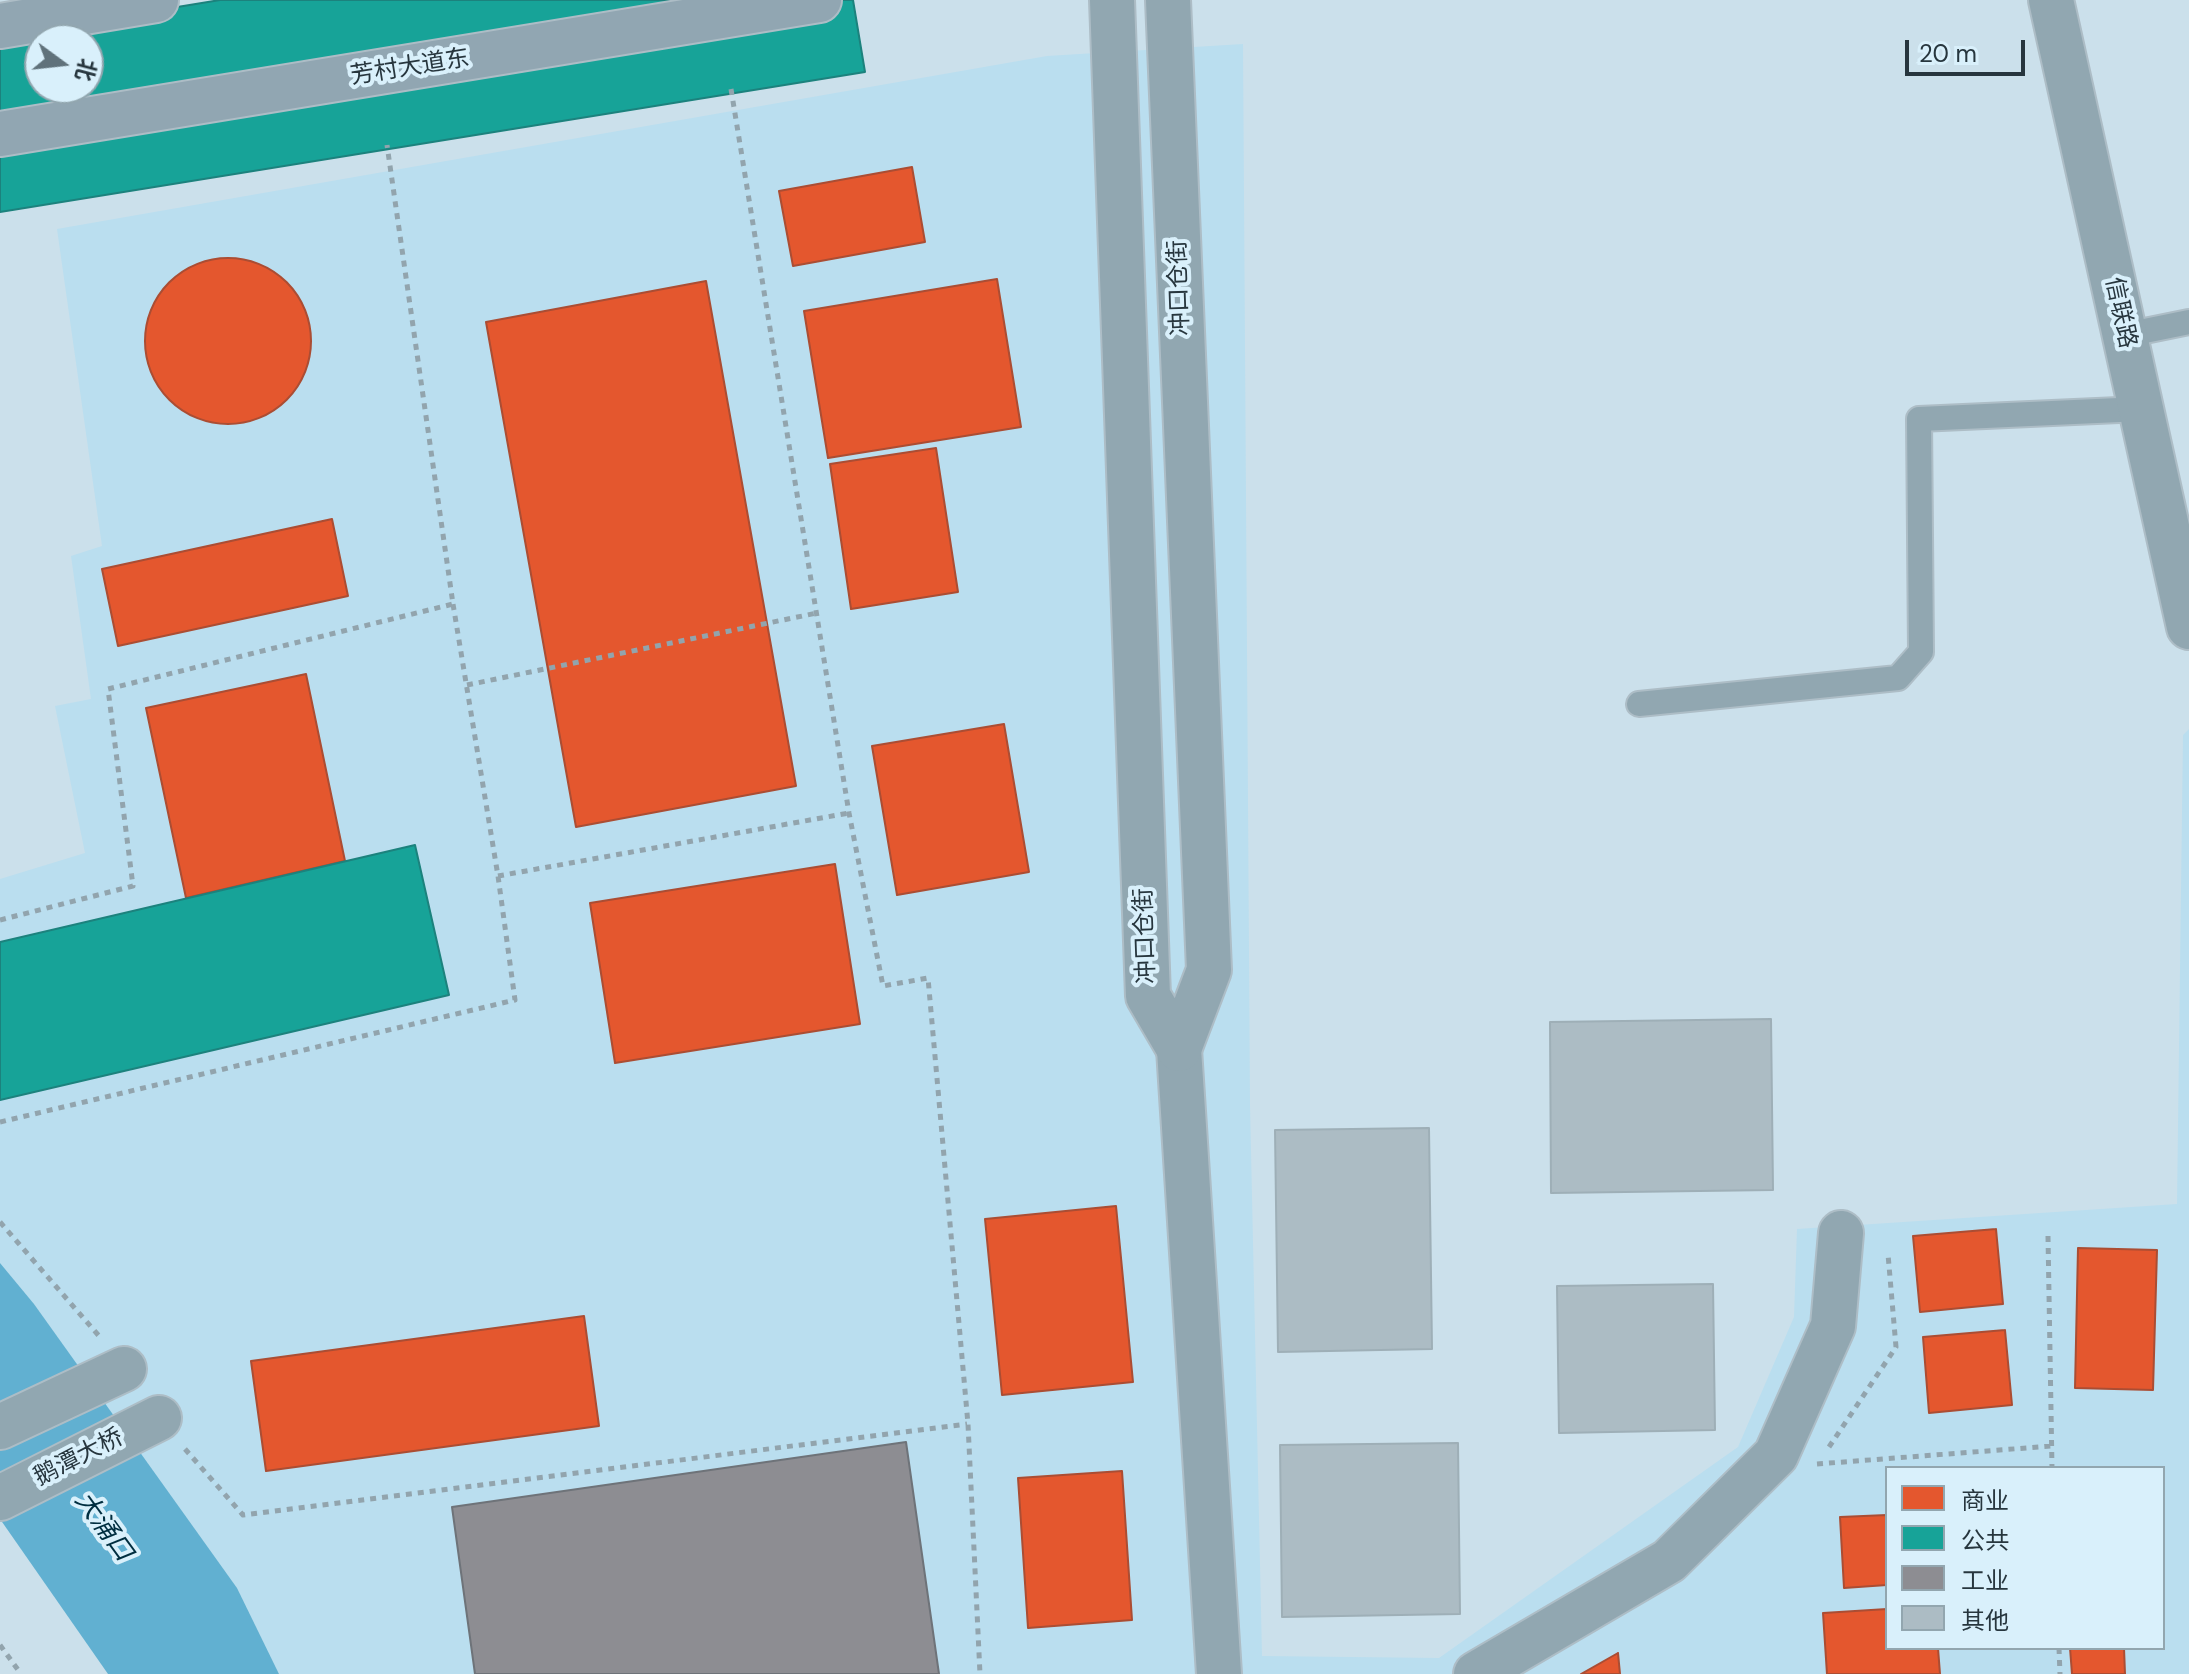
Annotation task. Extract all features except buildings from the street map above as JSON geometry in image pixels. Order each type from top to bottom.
[{"type":"highway","points":[[0,26],[156,0]]},
{"type":"highway","name":"芳村大道东","points":[[0,134],[819,0]]},
{"type":"street","name":"冲口仓街","points":[[1112,0],[1148,996],[1179,1049]]},
{"type":"street","name":"冲口仓街","points":[[1168,0],[1209,970],[1179,1049]]},
{"type":"street","name":"信联路","points":[[2051,0],[2189,627]]},
{"type":"street","points":[[1179,1049],[1219,1674]]},
{"type":"street","points":[[1476,1674],[1669,1561],[1776,1455],[1833,1326],[1841,1233]]},
{"type":"street","points":[[0,1427],[124,1369]]},
{"type":"street","name":"鹅潭大桥","points":[[0,1498],[159,1418]]},
{"type":"lane","points":[[2125,335],[2189,322]]},
{"type":"lane","points":[[1639,704],[1898,678],[1921,652],[1919,419],[2141,409]]},
{"type":"path","points":[[731,89],[849,813],[883,986],[928,978],[968,1424],[980,1674]]},
{"type":"path","points":[[0,1122],[515,1000],[453,604],[387,145]]},
{"type":"path","points":[[0,920],[133,886],[108,689],[453,604]]},
{"type":"path","points":[[467,685],[817,613]]},
{"type":"path","points":[[498,876],[849,813]]},
{"type":"path","points":[[2048,1236],[2052,1466]]},
{"type":"path","points":[[1807,1474],[1817,1464],[1896,1347],[1888,1254]]},
{"type":"path","points":[[243,1515],[968,1424]]},
{"type":"path","points":[[1817,1464],[2052,1446]]},
{"type":"path","points":[[0,1645],[21,1674]]},
{"type":"path","points":[[2059,1650],[2060,1674]]},
{"type":"shaded area","points":[[1243,44],[1250,1105],[1262,1656],[1439,1658],[1738,1447],[1794,1317],[1797,1229],[2177,1204],[2183,735],[2189,729],[2189,1674],[279,1674],[237,1588],[34,1304],[0,1263],[0,879],[85,853],[55,706],[91,699],[71,556],[102,546],[57,229],[1047,56]]},
{"type":"water","name":"大涌口","points":[[0,1263],[34,1304],[237,1588],[279,1674],[108,1674],[0,1519]]}]
